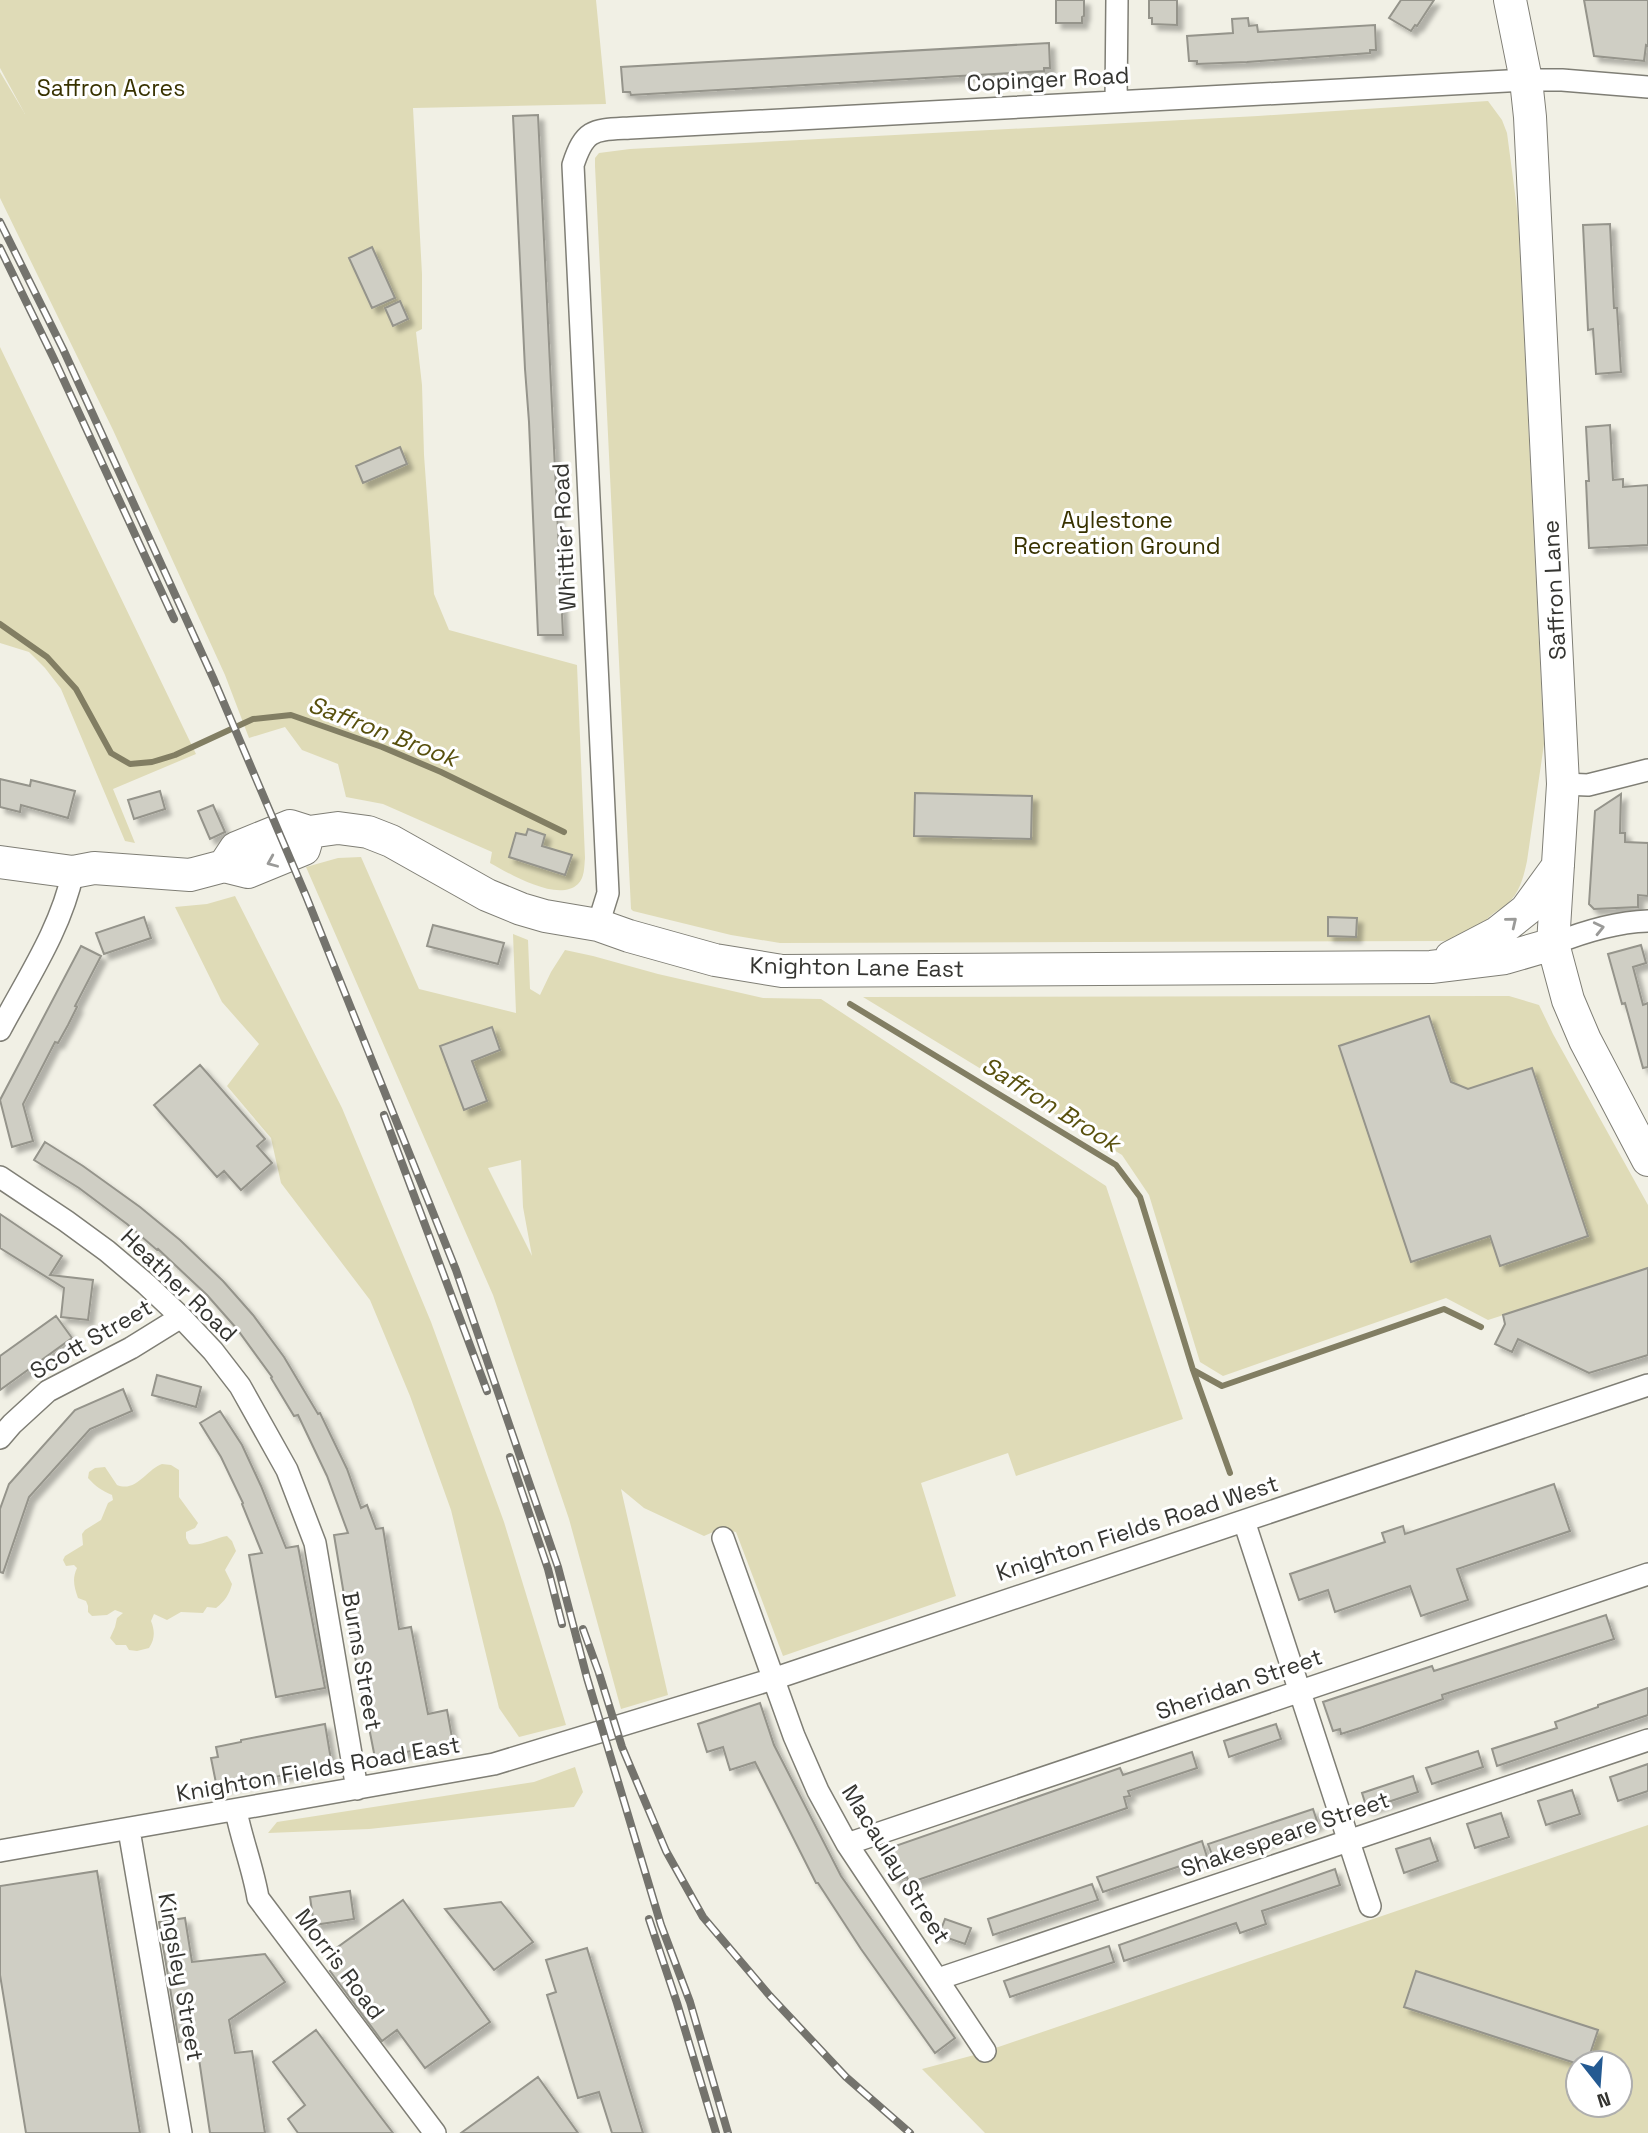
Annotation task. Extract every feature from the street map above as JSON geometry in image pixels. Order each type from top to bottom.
[{"type":"street","points":[[1116,102],[1117,0]]},
{"type":"street","name":"Saffron Lane","points":[[1510,0],[1526,80],[1530,128],[1563,784],[1553,944],[1568,1000],[1585,1040],[1648,1160]]},
{"type":"street","name":"Copinger Road","points":[[579,145],[589,135],[601,130],[1116,102],[1526,80],[1648,87]]},
{"type":"street","name":"Whittier Road","points":[[579,145],[573,165],[608,893],[598,925]]},
{"type":"street","points":[[1563,784],[1588,785],[1648,770]]},
{"type":"street","name":"Knighton Lane East","points":[[0,862],[73,872],[94,868],[190,875],[224,866],[236,848],[290,826],[310,832],[338,828],[368,832],[391,841],[497,900],[545,916],[598,925],[715,960],[782,971],[1431,967],[1505,958],[1553,944]]},
{"type":"street","name":"Knighton Lane East","points":[[1431,967],[1497,933],[1526,910],[1558,866]]},
{"type":"street","points":[[0,1030],[60,916],[73,872]]},
{"type":"street","points":[[1553,944],[1582,932],[1648,921]]},
{"type":"street","name":"Heather Road","points":[[0,1178],[107,1251],[181,1317],[213,1351],[240,1386],[287,1470],[315,1543]]},
{"type":"street","name":"Scott Street","points":[[0,1438],[48,1391],[131,1348],[181,1317]]},
{"type":"street","name":"Knighton Fields Road West","points":[[641,1719],[773,1679],[1648,1385]]},
{"type":"street","points":[[1244,1521],[1370,1906]]},
{"type":"street","name":"Macaulay Street","points":[[723,1538],[806,1764],[847,1844],[985,2051]]},
{"type":"street","name":"Burns Street","points":[[315,1543],[357,1789]]},
{"type":"street","name":"Sheridan Street","points":[[847,1844],[1648,1574]]},
{"type":"street","name":"Knighton Fields Road East","points":[[0,1852],[494,1765],[641,1719]]},
{"type":"street","name":"Shakespeare Street","points":[[938,1979],[1648,1740]]},
{"type":"street","name":"Morris Road","points":[[236,1811],[258,1898],[435,2133]]},
{"type":"street","name":"Kingsley Street","points":[[129,1829],[181,2133]]},
{"type":"green space","name":"Saffron Acres","points":[[0,0],[596,0],[606,104],[413,108],[422,274],[422,329],[416,332],[422,385],[434,594],[449,630],[577,665],[585,858],[583,875],[578,884],[559,890],[534,885],[490,863],[492,852],[383,804],[346,797],[338,764],[302,750],[285,727],[249,738],[225,675],[113,430],[0,198],[0,72],[25,114],[0,68]]},
{"type":"green space","name":"Aylestone Recreation Ground","points":[[1488,101],[1502,120],[1507,133],[1518,216],[1544,744],[1523,878],[1512,899],[1491,915],[1483,927],[1457,939],[1443,941],[780,943],[731,935],[631,909],[595,166],[595,158],[599,153],[630,149],[1258,116]]},
{"type":"green space","points":[[0,347],[196,754],[113,789],[135,843],[125,841],[61,689],[29,652],[0,643]]},
{"type":"green space","points":[[361,857],[419,989],[516,1013],[513,934],[528,940],[530,989],[540,995],[565,950],[763,998],[821,999],[1106,1186],[1183,1419],[1016,1476],[1008,1453],[921,1483],[956,1596],[783,1656],[736,1532],[720,1529],[704,1536],[644,1508],[621,1489],[668,1695],[621,1709],[569,1519],[493,1295],[306,867],[338,858]],"holes":[[[521,1160],[523,1207],[532,1256],[488,1168]]]},
{"type":"green space","points":[[235,896],[342,1108],[431,1322],[504,1522],[566,1725],[519,1737],[499,1708],[451,1510],[410,1396],[370,1300],[281,1183],[271,1138],[227,1086],[259,1044],[222,1002],[175,907],[207,904]]},
{"type":"green space","points":[[1509,996],[1539,1005],[1648,1205],[1648,1268],[1488,1320],[1446,1298],[1223,1376],[1200,1362],[1149,1195],[1122,1155],[863,997]]},
{"type":"green space","points":[[162,1464],[179,1470],[179,1497],[198,1523],[195,1528],[186,1532],[189,1544],[227,1536],[232,1541],[236,1551],[225,1570],[232,1584],[222,1603],[216,1608],[207,1607],[203,1613],[181,1612],[167,1620],[154,1614],[151,1621],[154,1632],[149,1648],[129,1650],[126,1645],[116,1645],[110,1638],[117,1618],[123,1613],[115,1610],[107,1615],[92,1616],[88,1612],[86,1601],[78,1598],[74,1579],[77,1568],[74,1565],[66,1566],[63,1560],[83,1545],[82,1534],[101,1520],[108,1503],[113,1500],[112,1495],[88,1478],[89,1472],[105,1467],[117,1485],[124,1487],[136,1483]]},
{"type":"green space","points":[[575,1767],[583,1792],[574,1807],[369,1829],[268,1833],[277,1822],[534,1782]]},
{"type":"green space","points":[[1648,1825],[1648,2133],[985,2133],[922,2069],[978,2054]]},
{"type":"building","points":[[1056,0],[1084,0],[1082,23],[1056,23]]},
{"type":"building","points":[[1149,0],[1177,0],[1177,25],[1152,24],[1152,18],[1149,18]]},
{"type":"building","points":[[1401,0],[1434,0],[1411,31],[1389,18]]},
{"type":"building","points":[[1584,0],[1648,0],[1648,46],[1646,45],[1644,61],[1594,56]]},
{"type":"building","points":[[1248,18],[1249,26],[1257,25],[1258,32],[1375,25],[1376,50],[1370,50],[1370,53],[1247,62],[1197,64],[1197,61],[1189,61],[1187,36],[1233,33],[1232,19]]},
{"type":"building","points":[[1049,43],[1050,68],[1044,68],[1044,71],[631,95],[630,92],[623,92],[621,67]]},
{"type":"building","points":[[538,115],[563,635],[538,635],[525,369],[513,116]]},
{"type":"building","points":[[1610,224],[1614,308],[1617,308],[1621,372],[1596,374],[1593,329],[1588,330],[1583,225]]},
{"type":"building","points":[[372,247],[395,298],[372,308],[349,258]]},
{"type":"building","points":[[400,301],[408,319],[393,326],[385,308]]},
{"type":"building","points":[[1610,425],[1613,480],[1623,479],[1623,487],[1648,485],[1648,545],[1589,548],[1586,427]]},
{"type":"building","points":[[400,447],[407,464],[363,483],[356,466]]},
{"type":"building","points":[[0,779],[30,786],[31,780],[75,791],[68,818],[21,805],[20,812],[0,807]]},
{"type":"building","points":[[160,791],[165,809],[134,819],[128,800]]},
{"type":"building","points":[[915,793],[1032,796],[1031,839],[914,836]]},
{"type":"building","points":[[1621,794],[1620,833],[1625,833],[1625,842],[1648,843],[1648,896],[1638,895],[1638,907],[1594,909],[1589,904],[1595,811]]},
{"type":"building","points":[[213,805],[225,832],[210,839],[198,811]]},
{"type":"building","points":[[528,829],[545,835],[542,846],[572,855],[565,875],[509,857],[516,833],[526,835]]},
{"type":"building","points":[[144,917],[151,938],[104,954],[96,933]]},
{"type":"building","points":[[1328,917],[1357,918],[1356,937],[1328,936]]},
{"type":"building","points":[[433,925],[504,943],[498,964],[427,946]]},
{"type":"building","points":[[1641,945],[1646,963],[1633,967],[1643,1005],[1648,1003],[1648,1067],[1643,1068],[1608,954]]},
{"type":"building","points":[[81,946],[101,956],[68,1025],[58,1043],[55,1042],[23,1104],[33,1141],[12,1147],[0,1100]]},
{"type":"building","points":[[1429,1016],[1451,1082],[1468,1089],[1532,1068],[1588,1236],[1500,1266],[1490,1236],[1411,1262],[1339,1046]]},
{"type":"building","points":[[492,1027],[500,1050],[472,1061],[487,1101],[464,1110],[440,1046]]},
{"type":"building","points":[[200,1065],[265,1139],[257,1146],[272,1163],[241,1190],[224,1171],[217,1177],[154,1105]]},
{"type":"building","points":[[45,1142],[140,1207],[180,1240],[223,1281],[253,1315],[284,1357],[318,1414],[320,1413],[347,1469],[361,1508],[367,1505],[376,1529],[383,1528],[399,1629],[411,1627],[428,1714],[447,1710],[453,1743],[375,1758],[334,1535],[348,1533],[327,1476],[298,1415],[294,1416],[272,1377],[237,1329],[207,1295],[127,1224],[79,1188],[34,1160]]},
{"type":"building","points":[[0,1214],[62,1256],[50,1275],[93,1280],[88,1320],[61,1317],[64,1288],[0,1248]]},
{"type":"building","points":[[1648,1268],[1648,1355],[1589,1373],[1518,1339],[1512,1352],[1495,1344],[1505,1324],[1503,1315]]},
{"type":"building","points":[[56,1316],[72,1338],[0,1390],[0,1356]]},
{"type":"building","points":[[157,1375],[201,1387],[196,1407],[152,1395]]},
{"type":"building","points":[[123,1389],[132,1411],[90,1429],[29,1497],[3,1573],[0,1572],[0,1509],[9,1484],[75,1410]]},
{"type":"building","points":[[220,1411],[242,1445],[286,1548],[298,1546],[325,1688],[276,1697],[249,1555],[262,1553],[243,1503],[221,1457],[200,1423]]},
{"type":"building","points":[[1554,1484],[1570,1531],[1457,1569],[1468,1600],[1421,1616],[1410,1586],[1335,1612],[1328,1590],[1299,1600],[1290,1574],[1385,1542],[1382,1533],[1403,1526],[1405,1534]]},
{"type":"building","points":[[1606,1615],[1614,1639],[1442,1695],[1443,1699],[1360,1728],[1341,1734],[1340,1729],[1333,1731],[1323,1702],[1432,1666],[1434,1671]]},
{"type":"building","points":[[1648,1688],[1648,1715],[1497,1766],[1492,1749],[1557,1728],[1555,1722]]},
{"type":"building","points":[[760,1703],[774,1745],[841,1876],[955,2038],[935,2053],[816,1883],[755,1762],[730,1770],[723,1747],[707,1752],[698,1724]]},
{"type":"building","points":[[325,1724],[332,1766],[217,1788],[211,1758],[218,1757],[216,1747]]},
{"type":"building","points":[[1276,1724],[1281,1739],[1229,1757],[1224,1741]]},
{"type":"building","points":[[1478,1751],[1483,1767],[1432,1784],[1426,1768]]},
{"type":"building","points":[[1192,1752],[1197,1768],[1128,1791],[1130,1796],[1124,1797],[1127,1808],[909,1883],[907,1877],[896,1881],[878,1852],[1120,1768],[1123,1775]]},
{"type":"building","points":[[1648,1764],[1648,1791],[1618,1801],[1610,1777]]},
{"type":"building","points":[[1413,1776],[1418,1792],[1367,1809],[1362,1793]]},
{"type":"building","points":[[1572,1790],[1580,1814],[1546,1825],[1538,1801]]},
{"type":"building","points":[[1313,1809],[1318,1824],[1214,1860],[1208,1844]]},
{"type":"building","points":[[1501,1813],[1509,1837],[1475,1848],[1467,1824]]},
{"type":"building","points":[[1430,1838],[1438,1861],[1404,1873],[1396,1849]]},
{"type":"building","points":[[1202,1841],[1207,1857],[1103,1892],[1097,1877]]},
{"type":"building","points":[[1335,1869],[1340,1885],[1262,1911],[1266,1924],[1240,1933],[1236,1923],[1124,1961],[1119,1945]]},
{"type":"building","points":[[97,1871],[140,2133],[26,2133],[0,1975],[0,1886]]},
{"type":"building","points":[[1092,1884],[1098,1900],[993,1935],[988,1919]]},
{"type":"building","points":[[350,1891],[354,1919],[314,1925],[310,1897]]},
{"type":"building","points":[[403,1900],[490,2022],[425,2068],[397,2030],[382,2041],[330,1971],[344,1961],[335,1949]]},
{"type":"building","points":[[501,1902],[533,1942],[494,1970],[445,1909]]},
{"type":"building","points":[[185,1918],[192,1962],[265,1954],[285,1982],[229,2020],[235,2053],[252,2051],[265,2133],[210,2133],[196,2039],[179,2042],[159,1922]]},
{"type":"building","points":[[945,1919],[971,1928],[965,1944],[939,1935]]},
{"type":"building","points":[[1109,1946],[1114,1962],[1010,1997],[1004,1981]]},
{"type":"building","points":[[587,1948],[643,2133],[612,2133],[599,2092],[578,2098],[547,1995],[556,1992],[546,1960]]},
{"type":"building","points":[[1416,1971],[1598,2030],[1592,2049],[1564,2049],[1564,2059],[1404,2007]]},
{"type":"building","points":[[316,2030],[393,2133],[298,2133],[288,2119],[305,2105],[273,2062]]},
{"type":"building","points":[[538,2077],[578,2133],[461,2133]]},
{"type":"waterway","name":"Saffron Brook","points":[[0,624],[47,657],[76,689],[111,753],[130,764],[152,762],[175,755],[253,719],[291,715],[382,747],[441,772],[564,832]]},
{"type":"waterway","name":"Saffron Brook","points":[[850,1004],[1116,1165],[1140,1197],[1193,1370],[1222,1386],[1444,1309],[1481,1327]]},
{"type":"waterway","name":"Saffron Brook","points":[[1193,1370],[1230,1473]]},
{"type":"railway","points":[[0,222],[63,349],[214,680],[306,896],[456,1270],[558,1567],[587,1678],[661,1925],[690,2002],[728,2133]]},
{"type":"railway","points":[[0,248],[174,619]]},
{"type":"railway","points":[[384,1115],[487,1391]]},
{"type":"railway","points":[[510,1457],[548,1569],[562,1624]]},
{"type":"railway","points":[[583,1629],[622,1747],[666,1851],[703,1917],[770,1996],[846,2077],[910,2133]]},
{"type":"railway","points":[[649,1919],[716,2133]]}]
